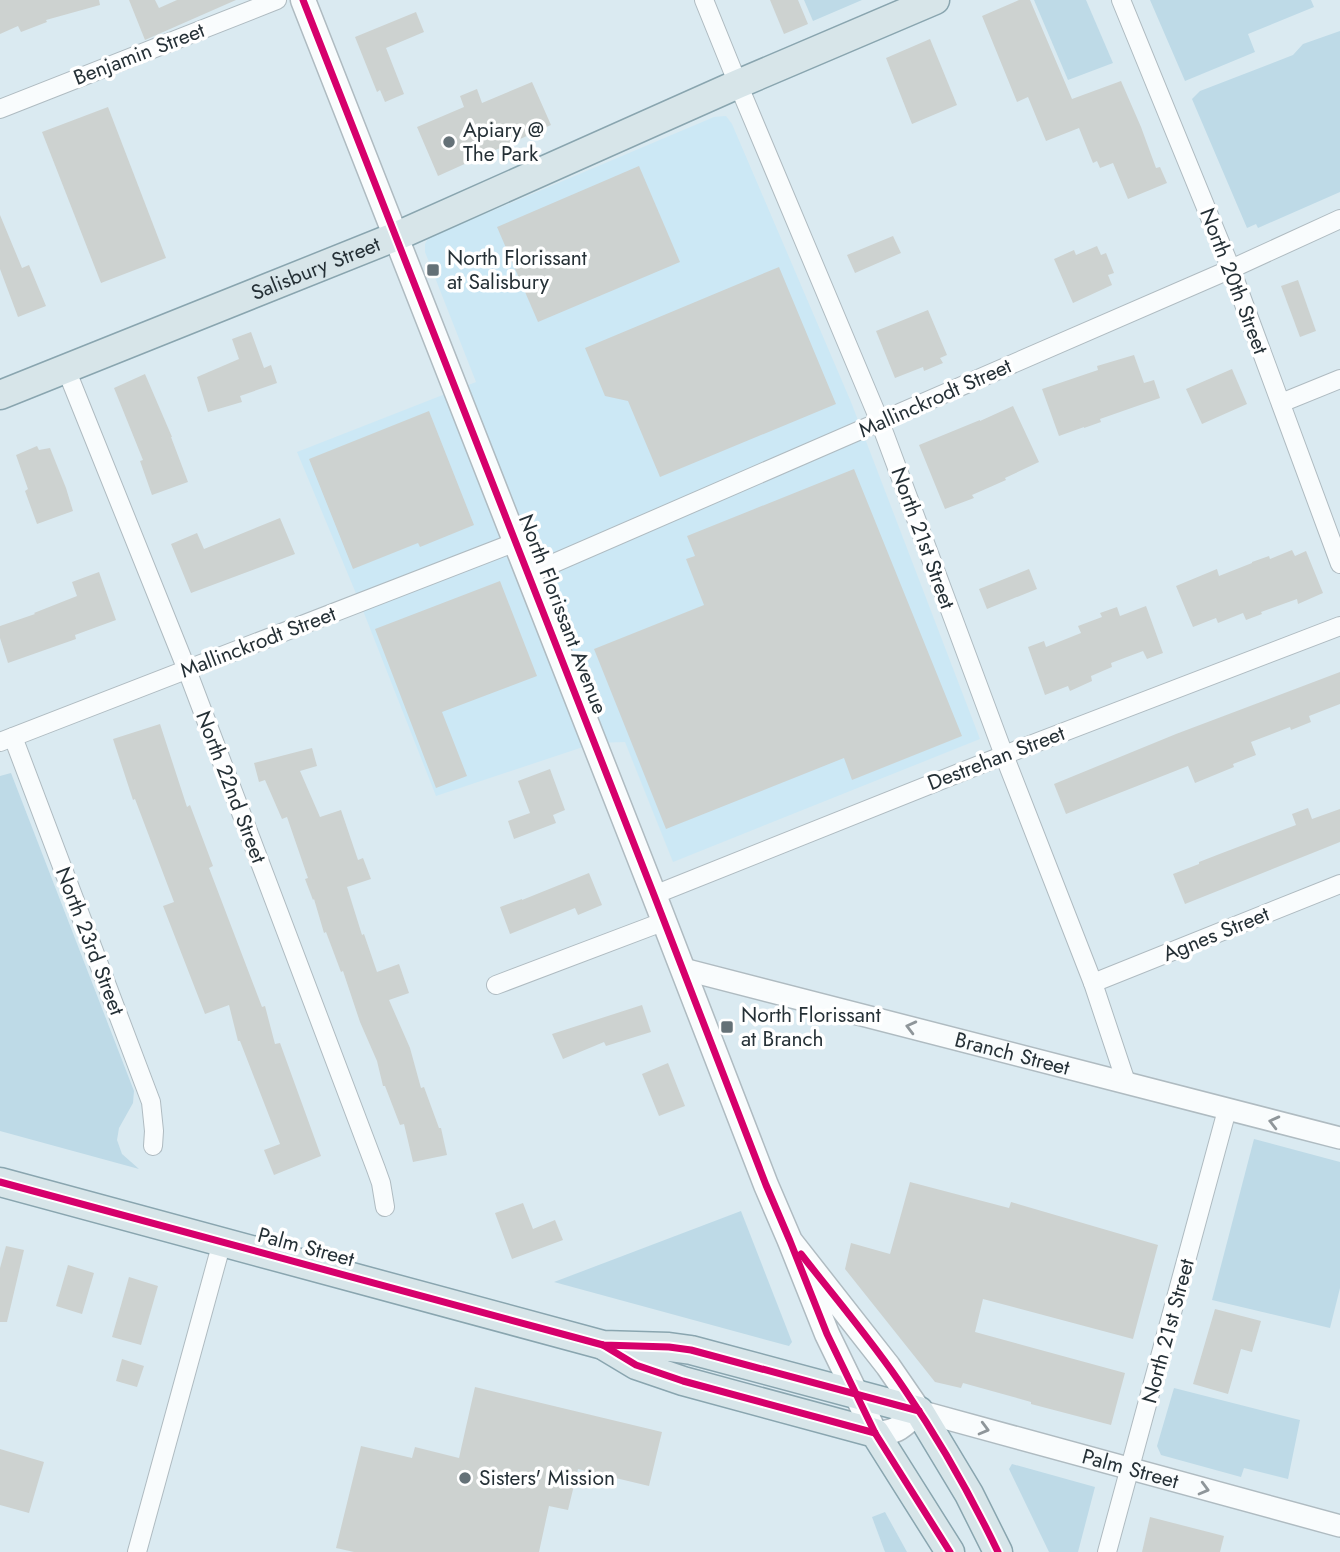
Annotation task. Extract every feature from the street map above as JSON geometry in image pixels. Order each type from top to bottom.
[{"type":"main road","name":"North Florissant Avenue","points":[[303,0],[766,1185],[827,1334],[875,1433],[950,1552]]},
{"type":"main road","name":"Salisbury Street","points":[[0,395],[397,236],[738,84],[935,0]]},
{"type":"main road","name":"Palm Street","points":[[0,1182],[603,1345],[691,1350],[919,1411]]},
{"type":"main road","name":"North Florissant Avenue","points":[[790,1241],[888,1366],[919,1411],[969,1494],[998,1552]]},
{"type":"main road","name":"Palm Street","points":[[603,1345],[636,1365],[660,1374],[875,1433]]},
{"type":"main road","points":[[875,1433],[898,1429],[919,1411]]},
{"type":"street","name":"Benjamin Street","points":[[0,109],[277,0]]},
{"type":"street","name":"North 21st Street","points":[[704,0],[880,422],[1004,755],[1093,983],[1126,1082]]},
{"type":"street","name":"North 20th Street","points":[[1121,0],[1231,269],[1340,564]]},
{"type":"street","name":"Mallinckrodt Street","points":[[529,574],[1340,219]]},
{"type":"street","name":"North 22nd Street","points":[[66,369],[187,670],[376,1169],[385,1207]]},
{"type":"street","points":[[1281,403],[1340,379]]},
{"type":"street","name":"Mallinckrodt Street","points":[[7,740],[516,542]]},
{"type":"street","name":"Destrehan Street","points":[[654,895],[1004,755],[1340,626]]},
{"type":"street","name":"North 23rd Street","points":[[7,740],[151,1102],[155,1131],[153,1146]]},
{"type":"street","name":"Agnes Street","points":[[1093,983],[1340,884]]},
{"type":"street","points":[[496,985],[665,921]]},
{"type":"street","name":"Branch Street","points":[[683,969],[1340,1139]]},
{"type":"street","name":"North 21st Street","points":[[1107,1552],[1227,1110]]},
{"type":"street","points":[[137,1552],[222,1242]]},
{"type":"street","name":"Palm Street","points":[[919,1411],[1340,1526]]},
{"type":"shaded area","points":[[804,0],[862,0],[813,21]]},
{"type":"shaded area","points":[[1034,0],[1086,0],[1113,63],[1068,80]]},
{"type":"shaded area","points":[[1150,0],[1311,0],[1314,7],[1248,34],[1255,52],[1185,81]]},
{"type":"shaded area","points":[[1340,31],[1340,192],[1258,228],[1256,224],[1247,228],[1192,99],[1200,91],[1293,55],[1303,44]]},
{"type":"shaded area","points":[[726,116],[732,124],[851,402],[980,739],[673,862],[625,742],[595,743],[436,796],[297,452],[476,382],[425,252],[428,238],[714,117]]},
{"type":"shaded area","points":[[11,773],[134,1091],[133,1103],[119,1128],[117,1140],[122,1154],[139,1169],[0,1131],[0,776]]},
{"type":"shaded area","points":[[1254,1139],[1340,1162],[1340,1288],[1330,1328],[1212,1300]]},
{"type":"shaded area","points":[[741,1211],[792,1342],[789,1346],[554,1282]]},
{"type":"shaded area","points":[[1174,1388],[1300,1420],[1288,1479],[1244,1468],[1241,1477],[1161,1455],[1157,1446]]},
{"type":"shaded area","points":[[1012,1464],[1095,1487],[1078,1552],[1049,1552],[1009,1469]]},
{"type":"shaded area","points":[[885,1512],[907,1552],[885,1552],[872,1517]]},
{"type":"building","points":[[0,0],[99,0],[100,5],[46,20],[47,22],[21,32],[18,26],[0,34]]},
{"type":"building","points":[[129,0],[155,0],[159,8],[177,0],[236,0],[145,40]]},
{"type":"building","points":[[770,0],[798,0],[808,24],[784,34]]},
{"type":"building","points":[[1019,0],[1030,0],[1072,99],[1121,81],[1156,168],[1160,167],[1167,183],[1128,199],[1113,163],[1100,168],[1097,161],[1093,163],[1079,128],[1046,141],[1028,97],[1017,102],[982,16]]},
{"type":"building","points":[[416,12],[424,32],[386,48],[404,94],[385,102],[380,90],[377,92],[355,37]]},
{"type":"building","points":[[930,39],[957,105],[912,124],[886,58]]},
{"type":"building","points":[[532,82],[551,125],[438,176],[417,127],[464,107],[460,96],[477,89],[482,103]]},
{"type":"building","points":[[108,107],[166,258],[101,283],[42,132]]},
{"type":"building","points":[[639,166],[680,262],[538,322],[497,227]]},
{"type":"building","points":[[0,215],[22,268],[29,265],[46,306],[18,317],[0,269]]},
{"type":"building","points":[[893,236],[901,253],[855,273],[847,255]]},
{"type":"building","points":[[1097,246],[1101,255],[1106,253],[1114,273],[1108,275],[1112,285],[1073,303],[1054,259],[1074,250],[1076,255]]},
{"type":"building","points":[[779,267],[836,404],[660,477],[628,401],[605,396],[585,348]]},
{"type":"building","points":[[1298,280],[1316,331],[1300,337],[1281,286]]},
{"type":"building","points":[[928,310],[947,355],[940,358],[943,363],[924,371],[923,367],[895,378],[876,331]]},
{"type":"building","points":[[251,332],[264,368],[271,365],[277,383],[240,396],[242,402],[208,412],[197,377],[239,359],[232,339]]},
{"type":"building","points":[[1134,355],[1144,383],[1154,380],[1160,398],[1059,436],[1042,389],[1098,370],[1097,366]]},
{"type":"building","points":[[1232,369],[1247,404],[1202,424],[1186,389]]},
{"type":"building","points":[[145,374],[188,482],[152,495],[140,461],[143,460],[114,388]]},
{"type":"building","points":[[1013,406],[1039,462],[972,495],[974,498],[945,509],[919,445]]},
{"type":"building","points":[[429,411],[474,525],[420,547],[418,543],[353,569],[309,459]]},
{"type":"building","points":[[37,446],[39,450],[50,448],[73,511],[37,524],[16,455]]},
{"type":"building","points":[[854,469],[962,736],[852,780],[844,758],[666,829],[594,649],[704,605],[686,559],[695,556],[687,536]]},
{"type":"building","points":[[280,518],[295,554],[191,593],[171,544],[197,533],[204,549]]},
{"type":"building","points":[[1292,550],[1295,556],[1306,551],[1323,593],[1298,604],[1297,599],[1246,620],[1243,613],[1218,623],[1216,618],[1193,627],[1176,586],[1217,569],[1219,576],[1252,562],[1269,556],[1270,559]]},
{"type":"building","points":[[1029,569],[1037,589],[987,609],[979,589]]},
{"type":"building","points":[[99,572],[116,620],[75,635],[76,639],[8,663],[0,638],[0,626],[77,596],[72,582]]},
{"type":"building","points":[[500,581],[537,676],[442,712],[467,776],[436,788],[375,629]]},
{"type":"building","points":[[1146,606],[1163,653],[1147,659],[1143,651],[1111,663],[1112,667],[1091,676],[1092,681],[1070,691],[1068,686],[1045,695],[1028,647],[1044,641],[1046,647],[1081,633],[1078,626],[1102,617],[1100,613],[1117,607],[1120,616]]},
{"type":"building","points":[[1340,672],[1340,704],[1309,716],[1311,722],[1251,742],[1256,755],[1233,764],[1234,767],[1195,783],[1188,766],[1066,814],[1054,784]]},
{"type":"building","points":[[160,724],[187,807],[190,805],[213,866],[209,868],[262,1007],[265,1006],[275,1044],[280,1043],[321,1156],[274,1175],[264,1150],[280,1144],[238,1041],[229,1005],[205,1014],[163,906],[174,902],[135,799],[133,800],[113,739]]},
{"type":"building","points":[[312,748],[317,766],[300,771],[320,817],[341,810],[358,860],[363,858],[371,879],[347,887],[377,972],[399,964],[409,993],[389,1000],[410,1048],[421,1088],[424,1087],[441,1128],[447,1155],[413,1162],[404,1124],[400,1125],[383,1086],[377,1061],[360,1022],[343,971],[341,972],[326,932],[324,933],[287,817],[282,819],[265,780],[259,782],[254,763]]},
{"type":"building","points":[[550,769],[565,810],[553,815],[556,823],[514,839],[508,821],[530,813],[518,781]]},
{"type":"building","points":[[1308,808],[1312,819],[1340,809],[1340,842],[1185,904],[1173,874],[1296,825],[1292,814]]},
{"type":"building","points":[[589,873],[602,905],[578,915],[575,908],[510,934],[500,907]]},
{"type":"building","points":[[642,1005],[651,1032],[606,1046],[604,1042],[563,1059],[552,1034]]},
{"type":"building","points":[[668,1063],[685,1106],[659,1116],[642,1074]]},
{"type":"building","points":[[910,1182],[1009,1208],[1011,1202],[1158,1245],[1133,1339],[983,1299],[975,1332],[1125,1373],[1111,1425],[963,1383],[961,1388],[935,1382],[845,1269],[851,1243],[890,1254]]},
{"type":"building","points":[[523,1203],[533,1229],[555,1220],[563,1240],[512,1259],[495,1213]]},
{"type":"building","points":[[6,1246],[24,1250],[7,1322],[0,1322],[0,1268]]},
{"type":"building","points":[[68,1265],[94,1273],[82,1314],[56,1306]]},
{"type":"building","points":[[129,1277],[158,1286],[141,1345],[112,1337]]},
{"type":"building","points":[[1215,1309],[1261,1321],[1252,1352],[1241,1349],[1228,1394],[1193,1384]]},
{"type":"building","points":[[122,1359],[144,1366],[137,1387],[116,1381]]},
{"type":"building","name":"Sisters' Mission","points":[[475,1387],[662,1432],[649,1486],[578,1469],[568,1510],[549,1506],[539,1552],[354,1552],[336,1548],[361,1446],[412,1458],[415,1447],[459,1458]]},
{"type":"building","points":[[0,1449],[44,1462],[29,1513],[0,1505]]},
{"type":"building","points":[[1150,1517],[1224,1536],[1220,1552],[1142,1552]]},
{"type":"cycle path","points":[[303,0],[766,1185],[827,1334],[875,1433],[950,1552]]},
{"type":"cycle path","points":[[0,1182],[603,1345],[691,1350],[919,1411]]},
{"type":"cycle path","points":[[801,1254],[881,1355],[918,1409],[977,1510],[998,1552]]},
{"type":"cycle path","points":[[603,1345],[636,1365],[683,1381],[875,1433]]},
{"type":"place","name":"Apiary @ The Park","points":[[449,142]]},
{"type":"place","name":"North Florissant at Salisbury","points":[[433,270]]},
{"type":"place","name":"North Florissant at Branch","points":[[727,1027]]},
{"type":"place","name":"Sisters' Mission","points":[[465,1478]]}]
